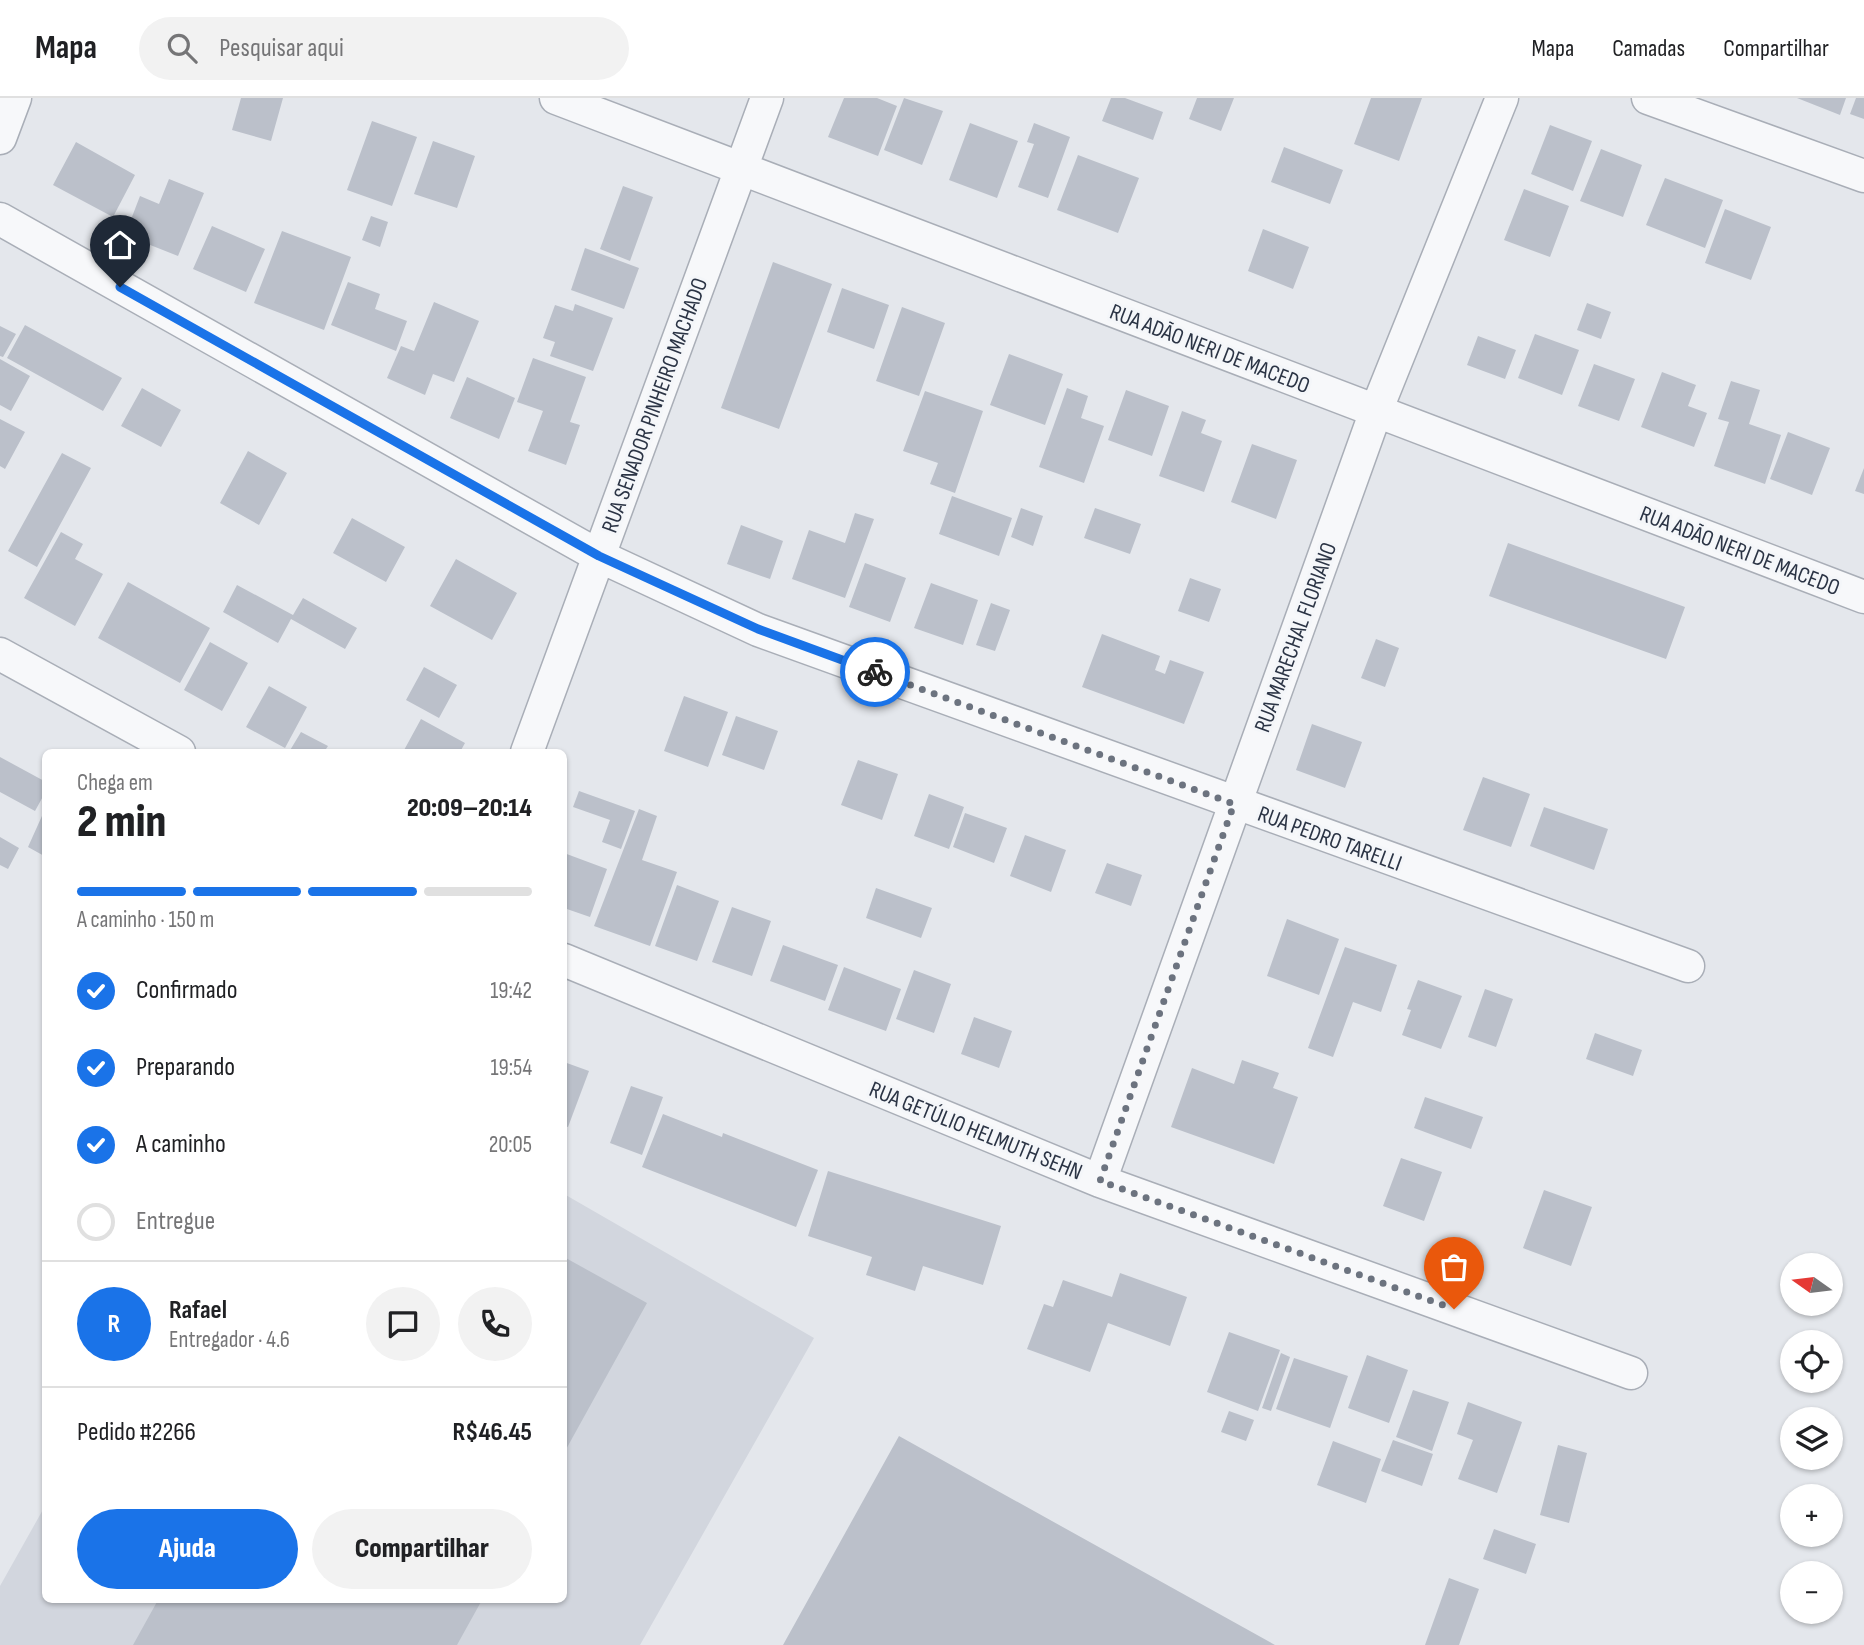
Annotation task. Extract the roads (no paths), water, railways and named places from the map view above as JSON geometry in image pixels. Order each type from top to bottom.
[{"type":"street","points":[[0,138],[15,98]]},
{"type":"street","name":"RUA ADÃO NERI DE MACEDO","points":[[556,98],[1864,597]]},
{"type":"street","name":"RUA SENADOR PINHEIRO MACHADO","points":[[528,749],[767,98]]},
{"type":"street","name":"RUA MARECHAL FLORIANO","points":[[1100,1181],[1376,411],[1502,98]]},
{"type":"street","points":[[1648,98],[1864,176]]},
{"type":"street","name":"RUA PEDRO TARELLI","points":[[0,219],[599,556],[758,629],[1234,804],[1688,966]]},
{"type":"street","points":[[0,654],[174,749]]},
{"type":"street","name":"RUA GETÚLIO HELMUTH SEHN","points":[[567,961],[1100,1181],[1631,1373]]}]
